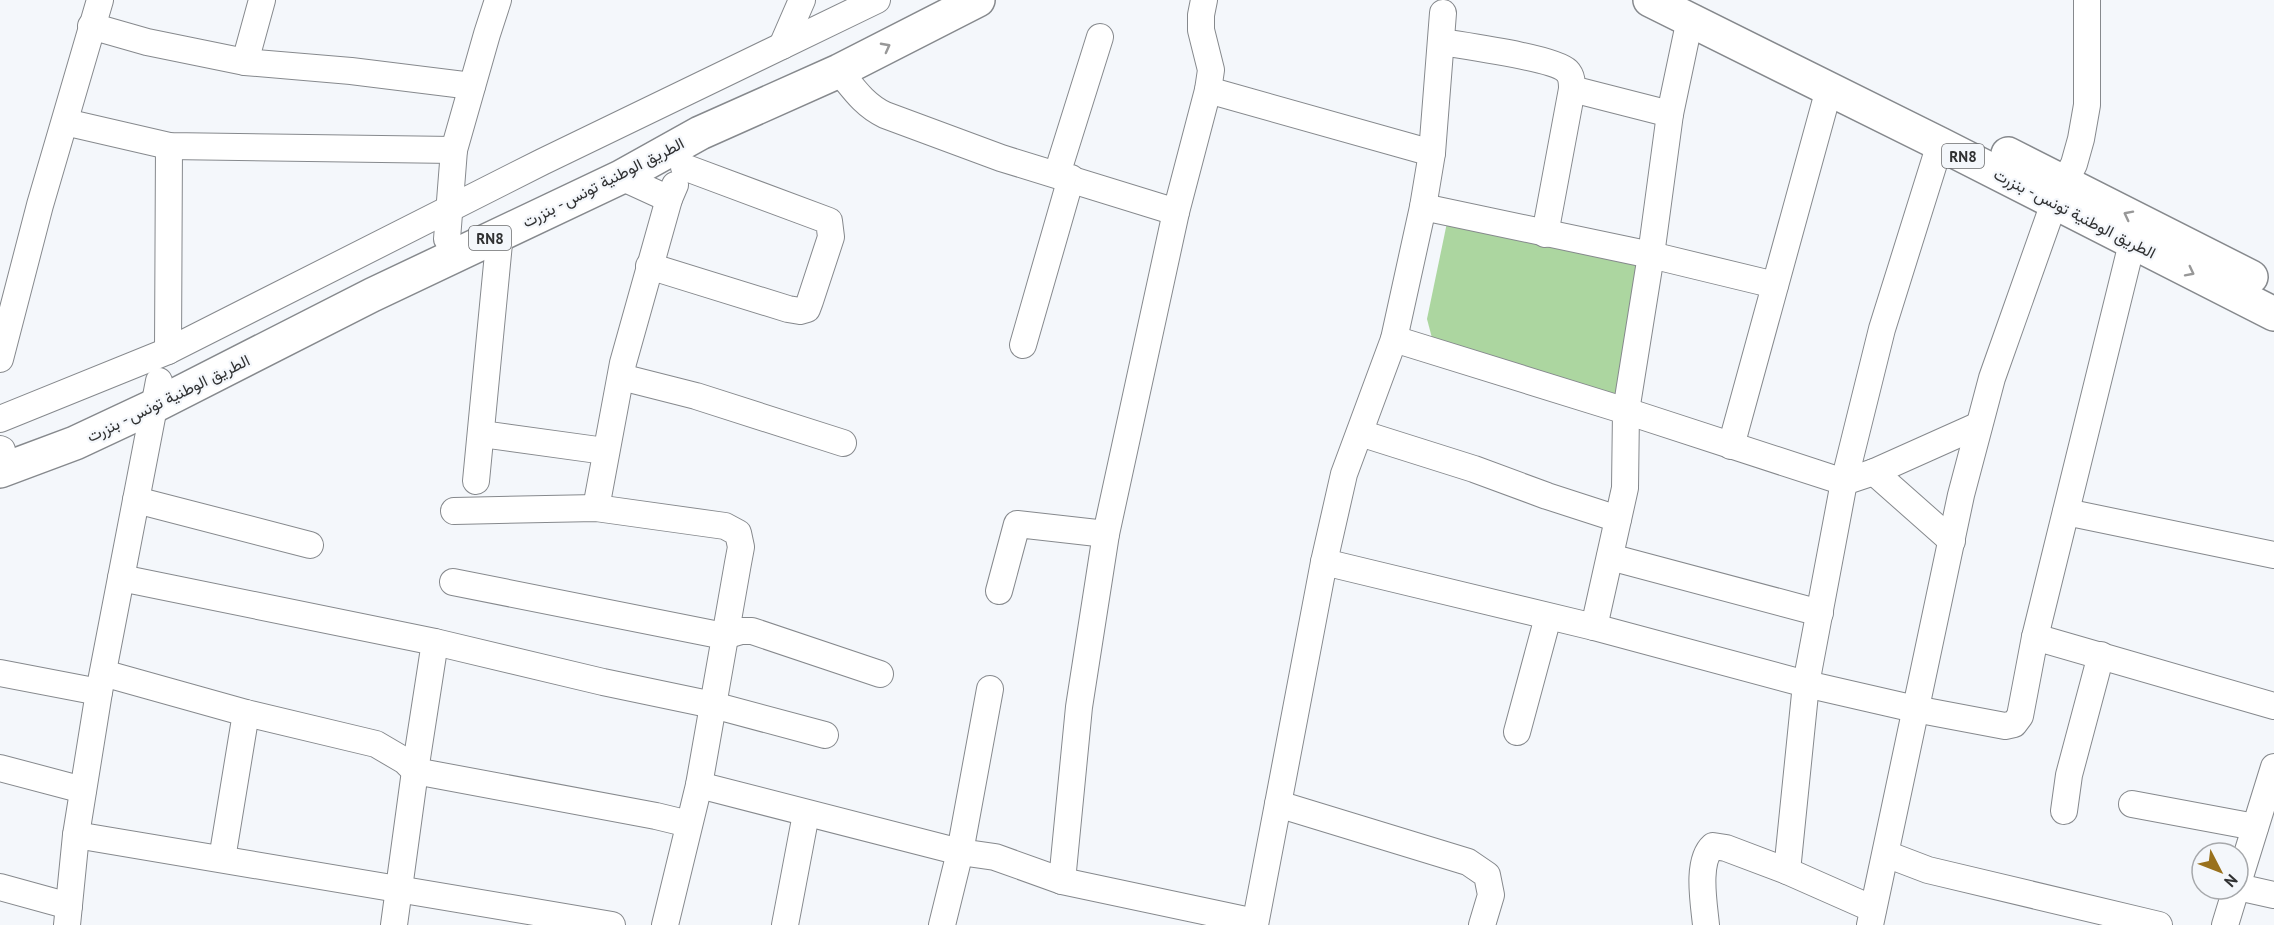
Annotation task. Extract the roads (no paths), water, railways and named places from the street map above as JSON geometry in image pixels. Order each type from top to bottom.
[{"type":"main road","name":"الطريق الوطنية تونس - بنزرت","points":[[160,379],[372,295],[500,233],[563,193],[931,0]]},
{"type":"main road","name":"الطريق الوطنية تونس - بنزرت","points":[[0,448],[80,418],[160,379],[448,224],[621,177],[700,133],[839,71],[978,0]]},
{"type":"main road","name":"الطريق الوطنية تونس - بنزرت","points":[[1650,0],[1695,10],[1787,46],[2059,192],[2132,243],[2274,314]]},
{"type":"main road","name":"الطريق الوطنية تونس - بنزرت","points":[[1695,10],[1829,89],[1940,144],[2059,192],[2274,289]]},
{"type":"street","points":[[0,359],[5,311],[65,122],[100,0]]},
{"type":"street","points":[[245,62],[262,0]]},
{"type":"street","points":[[448,224],[454,150],[498,0]]},
{"type":"street","points":[[782,46],[802,0]]},
{"type":"street","points":[[448,224],[782,46],[877,0]]},
{"type":"street","points":[[1062,881],[1079,707],[1106,534],[1176,212],[1208,90],[1211,70],[1201,30],[1204,0]]},
{"type":"street","points":[[1706,925],[1702,889],[1704,866],[1705,857],[1713,846],[1726,848],[1787,871],[1871,917],[1979,425],[1992,378],[2059,192],[2074,164],[2079,147],[2087,105],[2087,0]]},
{"type":"street","points":[[699,785],[960,852],[994,857],[1062,881],[1255,924],[1324,562],[1344,474],[1394,339],[1424,207],[1448,4]]},
{"type":"street","points":[[1594,627],[1625,488],[1626,411],[1651,255],[1670,114],[1695,10]]},
{"type":"street","points":[[91,26],[147,42],[245,62],[351,71],[472,86]]},
{"type":"street","points":[[1023,345],[1100,37]]},
{"type":"street","points":[[1442,42],[1550,62],[1568,72],[1572,79],[1545,234]]},
{"type":"street","points":[[839,71],[873,109],[1001,158],[1176,212]]},
{"type":"street","points":[[1572,89],[1670,114]]},
{"type":"street","points":[[1731,446],[1829,89]]},
{"type":"street","points":[[1208,90],[1432,153]]},
{"type":"street","points":[[65,122],[169,146],[454,150]]},
{"type":"street","points":[[596,508],[605,451],[621,377],[649,266],[669,200],[700,133]]},
{"type":"street","points":[[1787,871],[1806,684],[1844,482],[1882,329],[1940,144]]},
{"type":"street","points":[[0,887],[68,915],[82,790],[160,379],[169,146]]},
{"type":"street","points":[[649,266],[788,309],[800,311],[807,309],[810,301],[831,237],[829,222],[684,167]]},
{"type":"street","points":[[621,177],[669,200]]},
{"type":"street","points":[[1424,207],[1651,255],[1775,285]]},
{"type":"street","points":[[476,481],[500,233]]},
{"type":"street","points":[[1324,562],[1594,627],[1806,684],[1915,709],[2005,726],[2014,724],[2020,716],[2035,637],[2132,243]]},
{"type":"street","points":[[1394,339],[1844,482],[1874,472],[1979,425]]},
{"type":"street","points":[[621,377],[696,396],[843,443]]},
{"type":"street","points":[[1360,433],[1474,469],[1618,519]]},
{"type":"street","points":[[482,434],[605,451]]},
{"type":"street","points":[[1874,472],[1952,541]]},
{"type":"street","points":[[136,500],[310,545]]},
{"type":"street","points":[[454,511],[596,508],[725,526],[738,533],[741,546],[699,785],[665,925]]},
{"type":"street","points":[[2066,512],[2274,555]]},
{"type":"street","points":[[999,591],[1017,524],[1106,534]]},
{"type":"street","points":[[1610,557],[1820,613]]},
{"type":"street","points":[[121,578],[435,642],[603,682],[713,705],[825,735]]},
{"type":"street","points":[[453,582],[724,636],[741,631],[765,634],[880,674]]},
{"type":"street","points":[[1517,732],[1548,617]]},
{"type":"street","points":[[2035,637],[2274,706]]},
{"type":"street","points":[[394,925],[435,642]]},
{"type":"street","points":[[2064,811],[2069,775],[2101,655]]},
{"type":"street","points":[[0,673],[101,682],[376,744],[400,757],[415,771],[689,824]]},
{"type":"street","points":[[942,925],[960,852],[990,689]]},
{"type":"street","points":[[222,859],[246,714]]},
{"type":"street","points":[[2250,851],[2264,813],[2274,767]]},
{"type":"street","points":[[0,768],[82,790]]},
{"type":"street","points":[[1278,804],[1468,862],[1487,875],[1491,894],[1482,925]]},
{"type":"street","points":[[2132,804],[2264,813]]},
{"type":"street","points":[[785,925],[806,814]]},
{"type":"street","points":[[76,835],[612,925]]},
{"type":"street","points":[[1886,854],[1928,870],[2159,925]]},
{"type":"street","points":[[2250,889],[2274,895]]},
{"type":"street","points":[[2225,925],[2232,901]]}]
